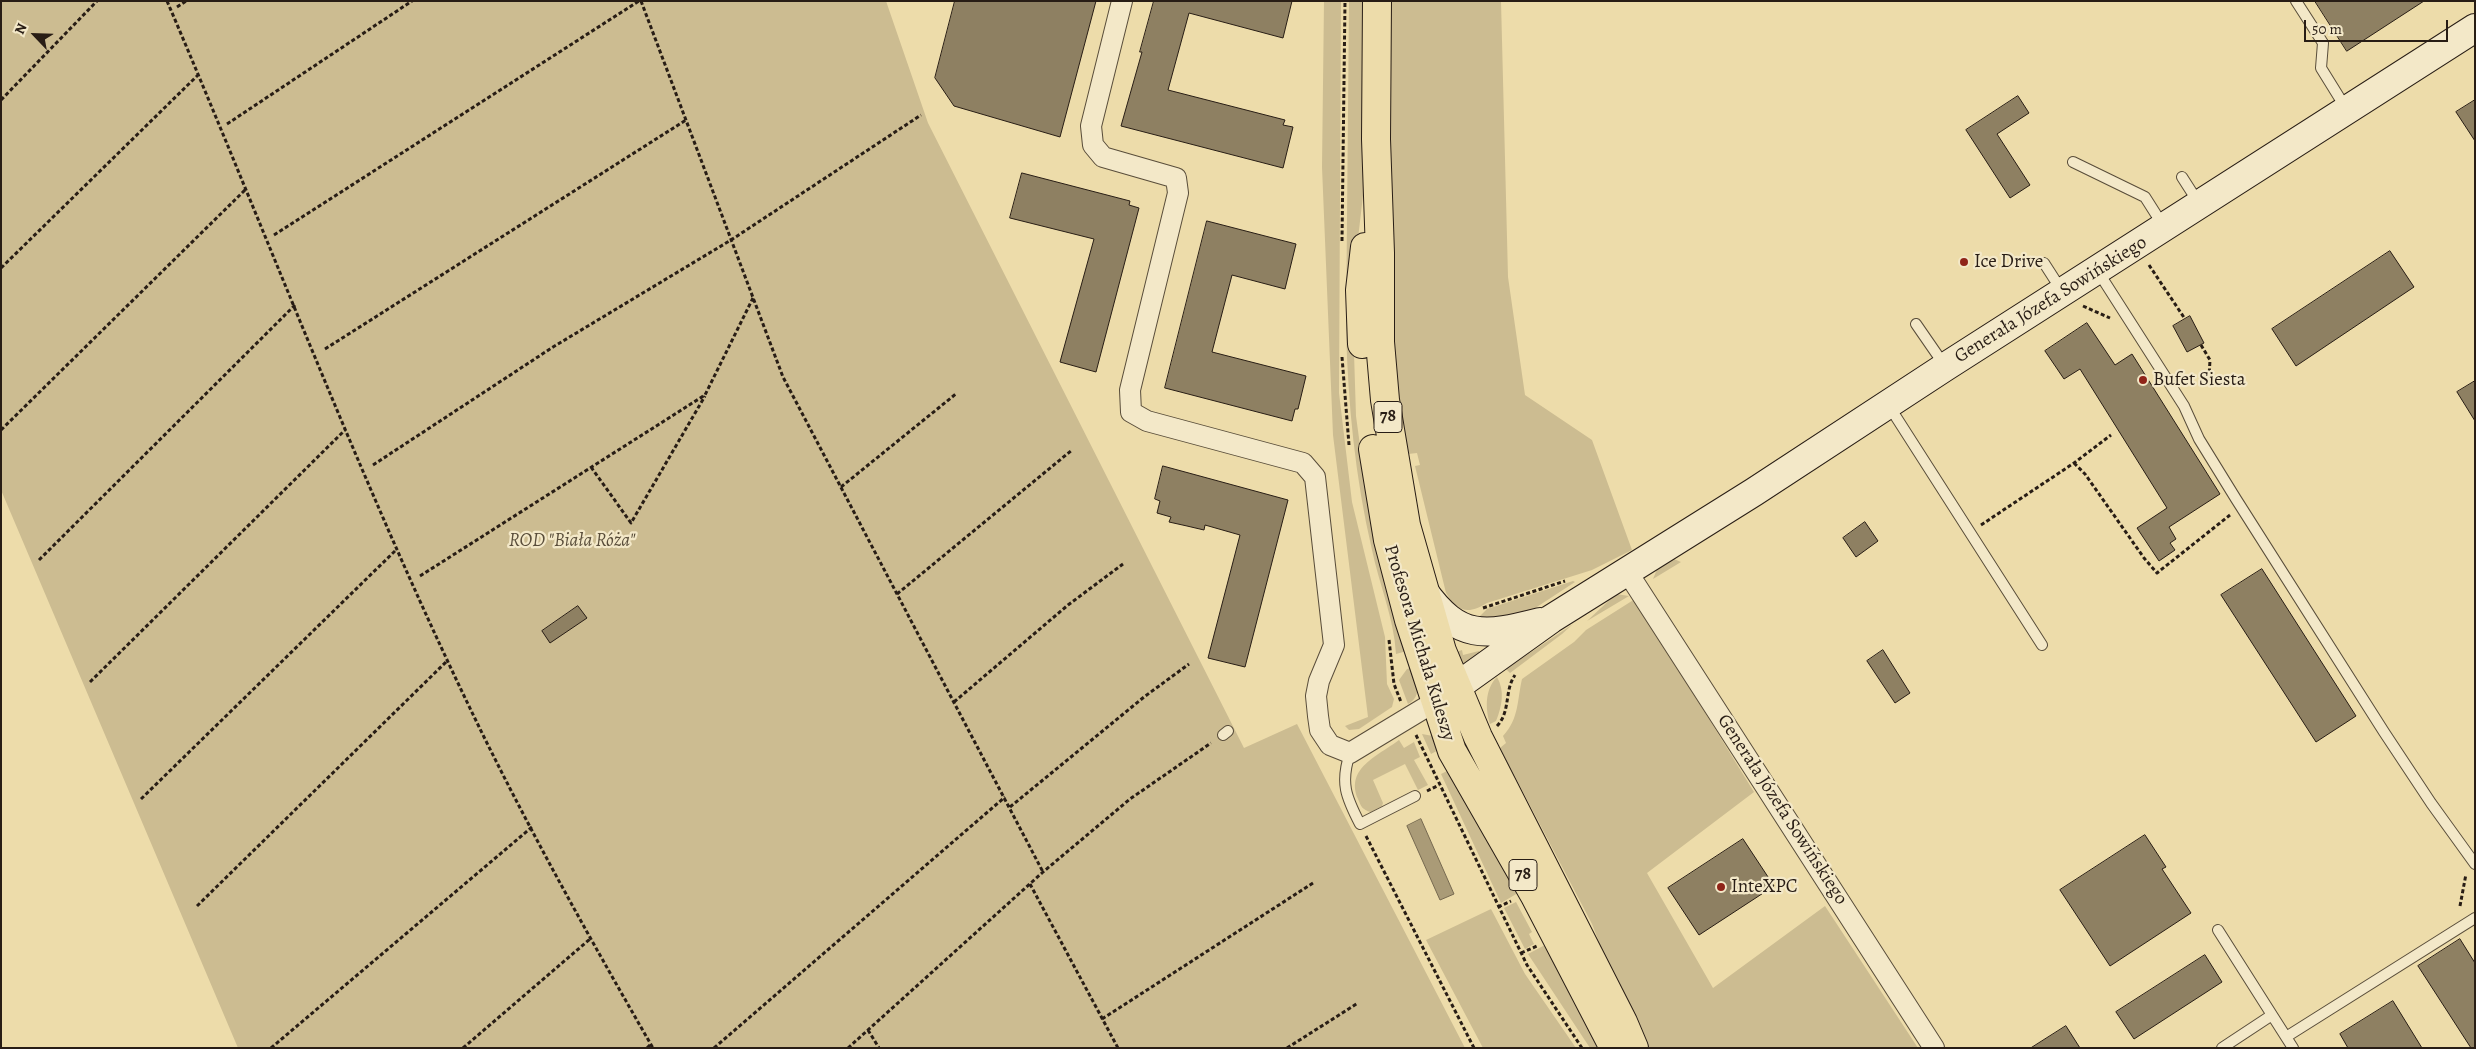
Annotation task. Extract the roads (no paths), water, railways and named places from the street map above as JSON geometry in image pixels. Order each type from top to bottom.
[{"type":"main road","name":"Profesora Michała Kuleszy","points":[[1377,1],[1376,138],[1380,253],[1380,342],[1385,400],[1406,525],[1422,589],[1442,651],[1452,751],[1535,896],[1614,1048]]},
{"type":"main road","name":"Profesora Michała Kuleszy","points":[[1376,138],[1360,290],[1362,341],[1370,425],[1388,540],[1408,620],[1447,694],[1489,759],[1623,1022],[1634,1048]]},
{"type":"street","points":[[1122,1],[1091,126],[1092,145],[1103,157],[1176,178],[1178,193],[1130,390],[1131,412],[1147,421],[1302,463],[1315,477],[1334,646],[1319,681],[1316,696],[1318,716],[1328,722],[1346,751],[1447,694]]},
{"type":"street","name":"Generała Józefa Sowińskiego","points":[[1447,694],[1552,619],[1628,573],[1945,367],[2200,206],[2475,28]]},
{"type":"street","name":"Generała Józefa Sowińskiego","points":[[1628,573],[1934,1048]]},
{"type":"street","points":[[1422,589],[1444,616],[1471,630],[1489,632],[1509,630],[1552,619]]},
{"type":"lane","points":[[2296,1],[2323,43],[2320,68],[2348,111]]},
{"type":"lane","points":[[2073,162],[2145,198],[2164,228]]},
{"type":"lane","points":[[2182,177],[2200,206]]},
{"type":"lane","points":[[2044,263],[2063,292]]},
{"type":"lane","points":[[2097,270],[2184,406],[2199,438],[2236,499],[2384,732],[2431,803],[2475,864]]},
{"type":"lane","points":[[1916,324],[1945,367]]},
{"type":"lane","points":[[1888,405],[2042,644]]},
{"type":"lane","points":[[1346,751],[1345,792],[1360,824],[1415,796]]},
{"type":"lane","points":[[2286,1037],[2475,918]]},
{"type":"lane","points":[[2218,930],[2293,1048]]},
{"type":"lane","points":[[2222,1048],[2272,1014]]},
{"type":"place","name":"Ice Drive","points":[[1964,262]]},
{"type":"place","name":"Bufet Siesta","points":[[2143,380]]},
{"type":"place","name":"InteXPC","points":[[1721,887]]},
{"type":"park label","name":"ROD \"Biała Róża\"","points":[[572,541]]}]
